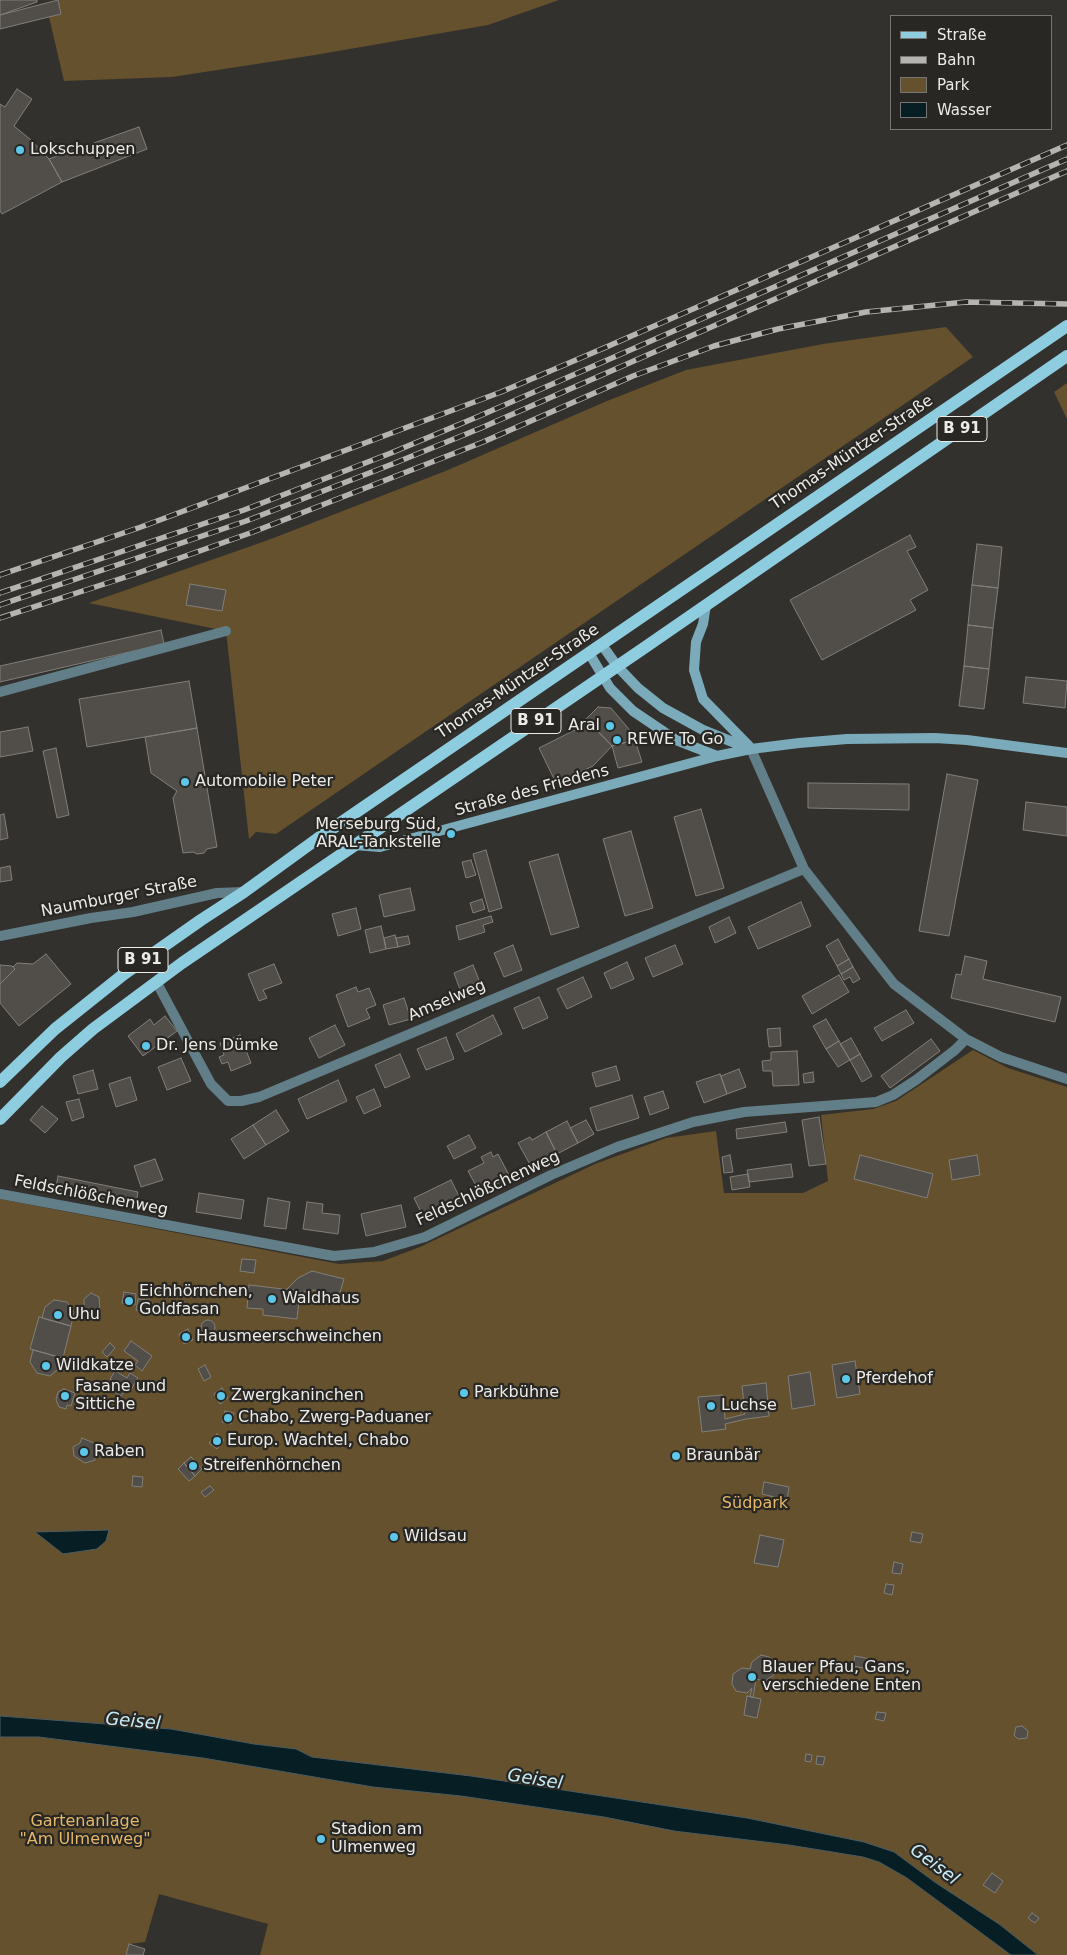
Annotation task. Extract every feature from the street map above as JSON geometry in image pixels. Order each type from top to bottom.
[{"type":"main road","name":"Thomas-Müntzer-Straße","points":[[0,1082],[55,1029],[124,974],[244,892],[317,839],[1067,326]]},
{"type":"main road","name":"B 91","points":[[0,1119],[61,1057],[93,1029],[189,958],[603,676],[1067,356]]},
{"type":"street","points":[[706,605],[703,624],[696,642],[694,670],[703,698],[751,749],[804,869],[894,984],[966,1039],[1001,1057],[1067,1079]]},
{"type":"street","points":[[0,692],[226,631]]},
{"type":"street","name":"Straße des Friedens","points":[[602,644],[617,666],[638,688],[663,708],[703,730],[751,749]]},
{"type":"street","points":[[589,653],[619,698],[653,726],[676,740],[717,756]]},
{"type":"street","name":"Straße des Friedens","points":[[354,845],[380,847],[717,756],[751,749],[847,739],[935,738],[967,740],[1067,754]]},
{"type":"street","name":"Amselweg","points":[[157,983],[186,1041],[211,1084],[228,1101],[241,1101],[259,1097],[804,869]]},
{"type":"street","name":"Naumburger Straße","points":[[0,936],[217,893],[244,892]]},
{"type":"street","name":"Feldschlößchenweg","points":[[0,1194],[334,1256],[374,1252],[425,1236],[551,1175],[616,1147],[693,1122],[744,1112],[876,1102],[893,1095],[916,1080],[955,1050],[966,1039]]},
{"type":"green space","points":[[58,0],[559,0],[488,25],[315,55],[172,77],[64,81],[49,17],[61,14]]},
{"type":"green space","points":[[946,327],[973,357],[276,834],[256,832],[249,839],[226,631],[89,603],[271,539],[448,470],[607,401],[686,370],[823,344]]},
{"type":"green space","points":[[1067,383],[1067,419],[1054,392]]},
{"type":"green space","name":"Südpark","points":[[973,1050],[1008,1068],[1067,1087],[1067,1955],[1038,1955],[999,1924],[936,1883],[894,1852],[864,1842],[747,1818],[471,1776],[312,1757],[296,1749],[254,1744],[171,1729],[0,1716],[0,1199],[339,1264],[383,1261],[420,1247],[595,1164],[666,1138],[716,1131],[724,1193],[803,1193],[828,1181],[821,1115],[873,1109],[896,1101]]},
{"type":"green space","name":"Gartenanlage \"Am Ulmenweg\"","points":[[0,1737],[39,1737],[203,1758],[373,1787],[461,1796],[604,1817],[674,1831],[789,1845],[863,1857],[879,1862],[907,1878],[1011,1955],[260,1955],[268,1924],[159,1894],[145,1942],[129,1944],[126,1955],[0,1955]]},
{"type":"water","points":[[109,1530],[106,1541],[97,1549],[63,1554],[35,1532]]},
{"type":"water","points":[[0,1716],[171,1729],[254,1744],[296,1749],[312,1757],[471,1776],[747,1818],[864,1842],[894,1852],[936,1883],[999,1924],[1038,1955],[1011,1955],[907,1878],[879,1862],[863,1857],[789,1845],[674,1831],[604,1817],[461,1796],[373,1787],[203,1758],[39,1737],[0,1737]]},
{"type":"building","points":[[0,0],[37,0],[37,2],[0,15]]},
{"type":"building","points":[[58,0],[61,14],[0,29],[0,15]]},
{"type":"building","name":"Lokschuppen","points":[[17,89],[32,99],[14,126],[49,159],[62,182],[2,214],[0,211],[0,104],[5,107]]},
{"type":"building","points":[[139,127],[147,149],[62,182],[49,159]]},
{"type":"building","points":[[910,535],[916,547],[907,551],[928,590],[910,600],[916,610],[822,660],[790,600]]},
{"type":"building","points":[[977,544],[1002,547],[998,588],[972,585]]},
{"type":"building","points":[[190,584],[226,590],[222,611],[186,605]]},
{"type":"building","points":[[972,585],[998,588],[993,628],[968,625]]},
{"type":"building","points":[[968,625],[993,628],[989,669],[964,666]]},
{"type":"building","points":[[161,630],[164,644],[0,682],[0,666]]},
{"type":"building","points":[[964,666],[989,669],[984,709],[959,706]]},
{"type":"building","points":[[1026,677],[1067,681],[1065,708],[1023,703]]},
{"type":"building","points":[[189,681],[197,728],[87,747],[79,699]]},
{"type":"building","name":"Aral","points":[[598,707],[611,708],[633,734],[635,740],[612,746],[586,719]]},
{"type":"building","points":[[586,719],[612,746],[593,766],[556,783],[539,748],[575,730]]},
{"type":"building","points":[[28,727],[33,751],[0,757],[0,732]]},
{"type":"building","name":"Automobile Peter","points":[[197,728],[217,847],[197,854],[193,852],[183,853],[173,798],[177,791],[151,773],[145,737]]},
{"type":"building","points":[[635,740],[642,762],[618,768],[612,746]]},
{"type":"building","points":[[56,748],[69,815],[57,818],[43,751]]},
{"type":"building","points":[[947,774],[978,780],[949,936],[919,931]]},
{"type":"building","points":[[808,783],[909,784],[909,810],[808,808]]},
{"type":"building","points":[[1026,802],[1067,807],[1067,836],[1023,830]]},
{"type":"building","points":[[701,809],[724,888],[696,896],[674,817]]},
{"type":"building","points":[[4,814],[8,838],[0,840],[0,815]]},
{"type":"building","points":[[631,831],[653,908],[625,916],[603,839]]},
{"type":"building","points":[[486,850],[502,908],[489,912],[473,854]]},
{"type":"building","points":[[558,854],[579,927],[551,935],[529,862]]},
{"type":"building","points":[[471,860],[476,875],[466,878],[462,862]]},
{"type":"building","points":[[10,866],[12,880],[0,882],[0,868]]},
{"type":"building","points":[[410,888],[415,910],[384,917],[379,895]]},
{"type":"building","points":[[482,899],[485,909],[473,913],[470,903]]},
{"type":"building","points":[[801,902],[811,926],[758,949],[748,927]]},
{"type":"building","points":[[356,908],[361,929],[338,936],[332,914]]},
{"type":"building","points":[[491,916],[493,922],[483,925],[485,932],[459,940],[456,926]]},
{"type":"building","points":[[729,917],[736,933],[715,943],[709,927]]},
{"type":"building","points":[[381,926],[386,949],[370,953],[365,930]]},
{"type":"building","points":[[395,935],[398,947],[386,949],[384,938]]},
{"type":"building","points":[[408,936],[410,944],[398,947],[396,938]]},
{"type":"building","points":[[838,939],[849,959],[837,966],[826,946]]},
{"type":"building","points":[[513,945],[522,970],[504,977],[494,953]]},
{"type":"building","points":[[675,945],[683,964],[653,977],[645,958]]},
{"type":"building","points":[[46,954],[71,984],[19,1026],[0,1003],[0,984],[15,969],[13,967],[17,963],[33,964]]},
{"type":"building","points":[[965,956],[987,961],[983,979],[1061,997],[1055,1022],[951,998],[956,974],[961,975]]},
{"type":"building","points":[[849,959],[853,967],[841,974],[837,966]]},
{"type":"building","points":[[627,962],[634,979],[611,989],[604,973]]},
{"type":"building","points":[[274,964],[282,983],[263,990],[267,998],[259,1001],[248,974]]},
{"type":"building","points":[[0,965],[12,966],[15,969],[0,984]]},
{"type":"building","points":[[473,965],[483,990],[463,998],[454,973]]},
{"type":"building","points":[[853,967],[860,979],[853,983],[850,977],[844,980],[841,974]]},
{"type":"building","points":[[839,975],[849,992],[812,1014],[802,996]]},
{"type":"building","points":[[583,977],[592,997],[567,1009],[557,989]]},
{"type":"building","points":[[356,987],[358,992],[369,988],[376,1005],[366,1009],[370,1018],[348,1027],[336,995]]},
{"type":"building","points":[[539,997],[548,1018],[523,1029],[514,1008]]},
{"type":"building","points":[[404,998],[411,1019],[389,1025],[383,1005]]},
{"type":"building","points":[[906,1010],[914,1023],[882,1041],[874,1028]]},
{"type":"building","points":[[493,1015],[502,1034],[465,1052],[456,1034]]},
{"type":"building","name":"Dr. Jens Dümke","points":[[165,1016],[177,1031],[143,1056],[128,1036],[150,1019],[154,1025]]},
{"type":"building","points":[[826,1019],[839,1041],[826,1049],[813,1026]]},
{"type":"building","points":[[335,1025],[345,1045],[319,1058],[309,1038]]},
{"type":"building","points":[[780,1028],[781,1046],[769,1047],[767,1029]]},
{"type":"building","points":[[240,1035],[251,1063],[231,1071],[228,1062],[222,1064],[219,1057],[224,1055],[220,1043]]},
{"type":"building","points":[[446,1037],[454,1059],[426,1070],[417,1049]]},
{"type":"building","points":[[851,1038],[860,1054],[850,1060],[840,1044]]},
{"type":"building","points":[[931,1039],[940,1051],[890,1088],[881,1076]]},
{"type":"building","points":[[839,1041],[850,1060],[838,1067],[826,1049]]},
{"type":"building","points":[[797,1051],[799,1085],[773,1086],[772,1071],[763,1071],[762,1061],[771,1060],[771,1052]]},
{"type":"building","points":[[400,1054],[410,1077],[385,1088],[375,1065]]},
{"type":"building","points":[[860,1054],[872,1076],[862,1082],[850,1060]]},
{"type":"building","points":[[181,1058],[191,1081],[167,1090],[158,1067]]},
{"type":"building","points":[[616,1066],[620,1080],[596,1087],[592,1073]]},
{"type":"building","points":[[739,1069],[746,1087],[727,1094],[721,1076]]},
{"type":"building","points":[[93,1070],[98,1089],[78,1094],[73,1076]]},
{"type":"building","points":[[813,1072],[814,1082],[804,1083],[803,1074]]},
{"type":"building","points":[[720,1074],[727,1094],[704,1103],[696,1082]]},
{"type":"building","points":[[130,1077],[137,1100],[116,1107],[109,1084]]},
{"type":"building","points":[[338,1080],[347,1101],[307,1119],[298,1099]]},
{"type":"building","points":[[374,1089],[381,1106],[364,1114],[356,1097]]},
{"type":"building","points":[[663,1091],[669,1108],[650,1115],[644,1097]]},
{"type":"building","points":[[632,1095],[639,1118],[597,1131],[590,1108]]},
{"type":"building","points":[[79,1099],[84,1117],[72,1121],[66,1102]]},
{"type":"building","points":[[42,1106],[58,1119],[45,1133],[30,1120]]},
{"type":"building","points":[[276,1110],[289,1131],[266,1145],[253,1125]]},
{"type":"building","points":[[819,1117],[826,1164],[809,1166],[802,1120]]},
{"type":"building","points":[[586,1120],[594,1134],[578,1143],[570,1128]]},
{"type":"building","points":[[567,1121],[578,1143],[557,1154],[546,1132]]},
{"type":"building","points":[[785,1122],[787,1132],[737,1139],[736,1129]]},
{"type":"building","points":[[253,1125],[266,1145],[244,1159],[231,1139]]},
{"type":"building","points":[[546,1132],[557,1154],[532,1168],[518,1143],[530,1137],[532,1140]]},
{"type":"building","points":[[469,1135],[476,1148],[454,1159],[447,1146]]},
{"type":"building","points":[[491,1152],[493,1157],[498,1154],[510,1177],[480,1193],[468,1171],[484,1163],[481,1157]]},
{"type":"building","points":[[730,1155],[733,1172],[724,1173],[722,1157]]},
{"type":"building","points":[[860,1155],[933,1174],[927,1198],[854,1179]]},
{"type":"building","points":[[977,1155],[980,1175],[952,1180],[949,1160]]},
{"type":"building","points":[[155,1159],[163,1180],[141,1187],[134,1166]]},
{"type":"building","points":[[791,1164],[793,1177],[749,1182],[747,1170]]},
{"type":"building","points":[[748,1174],[750,1187],[732,1190],[730,1177]]},
{"type":"building","points":[[58,1176],[138,1192],[135,1209],[55,1194]]},
{"type":"building","points":[[451,1180],[461,1200],[424,1218],[414,1198]]},
{"type":"building","points":[[199,1193],[244,1200],[241,1219],[196,1212]]},
{"type":"building","points":[[268,1198],[290,1202],[286,1229],[264,1226]]},
{"type":"building","points":[[307,1202],[323,1204],[322,1213],[340,1215],[338,1234],[303,1229]]},
{"type":"building","points":[[401,1205],[406,1227],[366,1236],[361,1214]]},
{"type":"building","points":[[242,1259],[256,1260],[254,1273],[240,1271]]},
{"type":"building","points":[[312,1271],[344,1279],[338,1299],[327,1297],[327,1294],[315,1290],[305,1291],[300,1295],[300,1291],[287,1289],[298,1278]]},
{"type":"building","points":[[249,1285],[300,1291],[297,1319],[263,1315],[263,1309],[247,1308]]},
{"type":"building","name":"Eichhörnchen, Goldfasan","points":[[124,1292],[136,1294],[135,1305],[122,1303]]},
{"type":"building","points":[[91,1293],[99,1297],[100,1311],[91,1319],[84,1311],[84,1299]]},
{"type":"building","points":[[138,1299],[150,1300],[149,1312],[136,1310]]},
{"type":"building","name":"Uhu","points":[[54,1300],[67,1302],[74,1312],[71,1326],[42,1318],[45,1307]]},
{"type":"building","points":[[170,1304],[179,1305],[178,1316],[169,1315]]},
{"type":"building","points":[[39,1317],[71,1326],[63,1358],[30,1349]]},
{"type":"building","points":[[205,1320],[211,1320],[215,1327],[211,1334],[205,1334],[201,1330],[201,1324]]},
{"type":"building","name":"Hausmeerschweinchen","points":[[188,1329],[193,1340],[184,1344],[179,1334]]},
{"type":"building","points":[[131,1341],[152,1356],[142,1371],[135,1365],[138,1361],[124,1351]]},
{"type":"building","points":[[110,1343],[115,1348],[107,1357],[102,1352]]},
{"type":"building","name":"Wildkatze","points":[[33,1350],[62,1358],[58,1369],[50,1376],[37,1373],[30,1362]]},
{"type":"building","name":"Pferdehof","points":[[855,1361],[860,1394],[837,1398],[832,1365]]},
{"type":"building","points":[[205,1365],[211,1377],[204,1381],[198,1369]]},
{"type":"building","points":[[115,1371],[127,1378],[130,1373],[138,1378],[129,1393],[125,1390],[121,1396],[113,1391],[118,1384],[110,1379]]},
{"type":"building","points":[[810,1372],[815,1405],[792,1409],[788,1376]]},
{"type":"building","name":"Luchse","points":[[766,1383],[769,1416],[725,1424],[726,1429],[702,1432],[698,1397],[723,1395],[725,1419],[745,1414],[742,1386]]},
{"type":"building","name":"Zwergkaninchen","points":[[222,1388],[228,1398],[220,1404],[214,1394]]},
{"type":"building","name":"Fasane und Sittiche","points":[[64,1389],[75,1393],[71,1406],[67,1405],[66,1409],[59,1407],[56,1400],[58,1392]]},
{"type":"building","name":"Chabo, Zwerg-Paduaner","points":[[225,1411],[234,1413],[231,1424],[222,1422]]},
{"type":"building","name":"Europ. Wachtel, Chabo","points":[[217,1434],[224,1440],[217,1449],[209,1443]]},
{"type":"building","name":"Raben","points":[[82,1438],[96,1444],[95,1460],[85,1463],[74,1456],[73,1447],[80,1443]]},
{"type":"building","name":"Streifenhörnchen","points":[[191,1457],[202,1469],[195,1476],[184,1463]]},
{"type":"building","points":[[184,1463],[195,1476],[189,1481],[178,1469]]},
{"type":"building","points":[[133,1476],[143,1477],[142,1487],[132,1486]]},
{"type":"building","points":[[764,1482],[789,1487],[787,1500],[762,1494]]},
{"type":"building","points":[[210,1486],[214,1490],[205,1497],[201,1492]]},
{"type":"building","points":[[912,1532],[923,1534],[921,1543],[910,1541]]},
{"type":"building","points":[[760,1535],[784,1540],[778,1567],[754,1563]]},
{"type":"building","points":[[894,1562],[903,1564],[901,1574],[892,1573]]},
{"type":"building","points":[[886,1584],[894,1585],[892,1595],[884,1593]]},
{"type":"building","name":"Blauer Pfau, Gans, verschiedene Enten","points":[[761,1655],[769,1657],[775,1666],[774,1675],[765,1681],[756,1679],[753,1697],[750,1697],[752,1688],[747,1693],[736,1691],[732,1684],[733,1674],[742,1668],[750,1669],[752,1662]]},
{"type":"building","points":[[855,1656],[870,1659],[869,1669],[853,1666]]},
{"type":"building","points":[[747,1696],[761,1699],[757,1718],[744,1715]]},
{"type":"building","points":[[877,1712],[886,1713],[884,1721],[875,1719]]},
{"type":"building","points":[[1022,1726],[1028,1731],[1027,1738],[1018,1739],[1014,1735],[1016,1727]]},
{"type":"building","points":[[806,1754],[812,1755],[811,1762],[805,1761]]},
{"type":"building","points":[[817,1756],[825,1757],[823,1765],[816,1764]]},
{"type":"building","points":[[992,1873],[1003,1881],[995,1893],[983,1885]]},
{"type":"building","points":[[1032,1913],[1039,1918],[1035,1923],[1028,1918]]},
{"type":"building","points":[[129,1944],[145,1949],[143,1955],[126,1955]]},
{"type":"railway","points":[[0,575],[141,527],[501,392],[1067,145]]},
{"type":"railway","points":[[0,593],[244,510],[391,453],[1067,159]]},
{"type":"railway","points":[[0,605],[246,521],[395,463],[481,428],[1067,171]]},
{"type":"railway","points":[[0,618],[135,574],[253,532],[483,442],[633,376],[714,346],[778,329],[866,312],[966,302],[1067,304]]},
{"type":"place","name":"Lokschuppen","points":[[20,150]]},
{"type":"place","name":"Aral","points":[[610,726]]},
{"type":"place","name":"REWE To Go","points":[[617,740]]},
{"type":"place","name":"Automobile Peter","points":[[185,782]]},
{"type":"place","name":"Merseburg Süd, ARAL-Tankstelle","points":[[451,834]]},
{"type":"place","name":"Dr. Jens Dümke","points":[[146,1046]]},
{"type":"place","name":"Waldhaus","points":[[272,1299]]},
{"type":"place","name":"Eichhörnchen, Goldfasan","points":[[129,1301]]},
{"type":"place","name":"Uhu","points":[[58,1315]]},
{"type":"place","name":"Hausmeerschweinchen","points":[[186,1337]]},
{"type":"place","name":"Wildkatze","points":[[46,1366]]},
{"type":"place","name":"Pferdehof","points":[[846,1379]]},
{"type":"place","name":"Parkbühne","points":[[464,1393]]},
{"type":"place","name":"Fasane und Sittiche","points":[[65,1396]]},
{"type":"place","name":"Zwergkaninchen","points":[[221,1396]]},
{"type":"place","name":"Luchse","points":[[711,1406]]},
{"type":"place","name":"Chabo, Zwerg-Paduaner","points":[[228,1418]]},
{"type":"place","name":"Europ. Wachtel, Chabo","points":[[217,1441]]},
{"type":"place","name":"Raben","points":[[84,1452]]},
{"type":"place","name":"Braunbär","points":[[676,1456]]},
{"type":"place","name":"Streifenhörnchen","points":[[193,1466]]},
{"type":"place","name":"Wildsau","points":[[394,1537]]},
{"type":"place","name":"Blauer Pfau, Gans, verschiedene Enten","points":[[752,1677]]},
{"type":"place","name":"Stadion am Ulmenweg","points":[[321,1839]]},
{"type":"water label","name":"Geisel","points":[[133,1722]]},
{"type":"water label","name":"Geisel","points":[[535,1780]]},
{"type":"water label","name":"Geisel","points":[[934,1865]]}]
